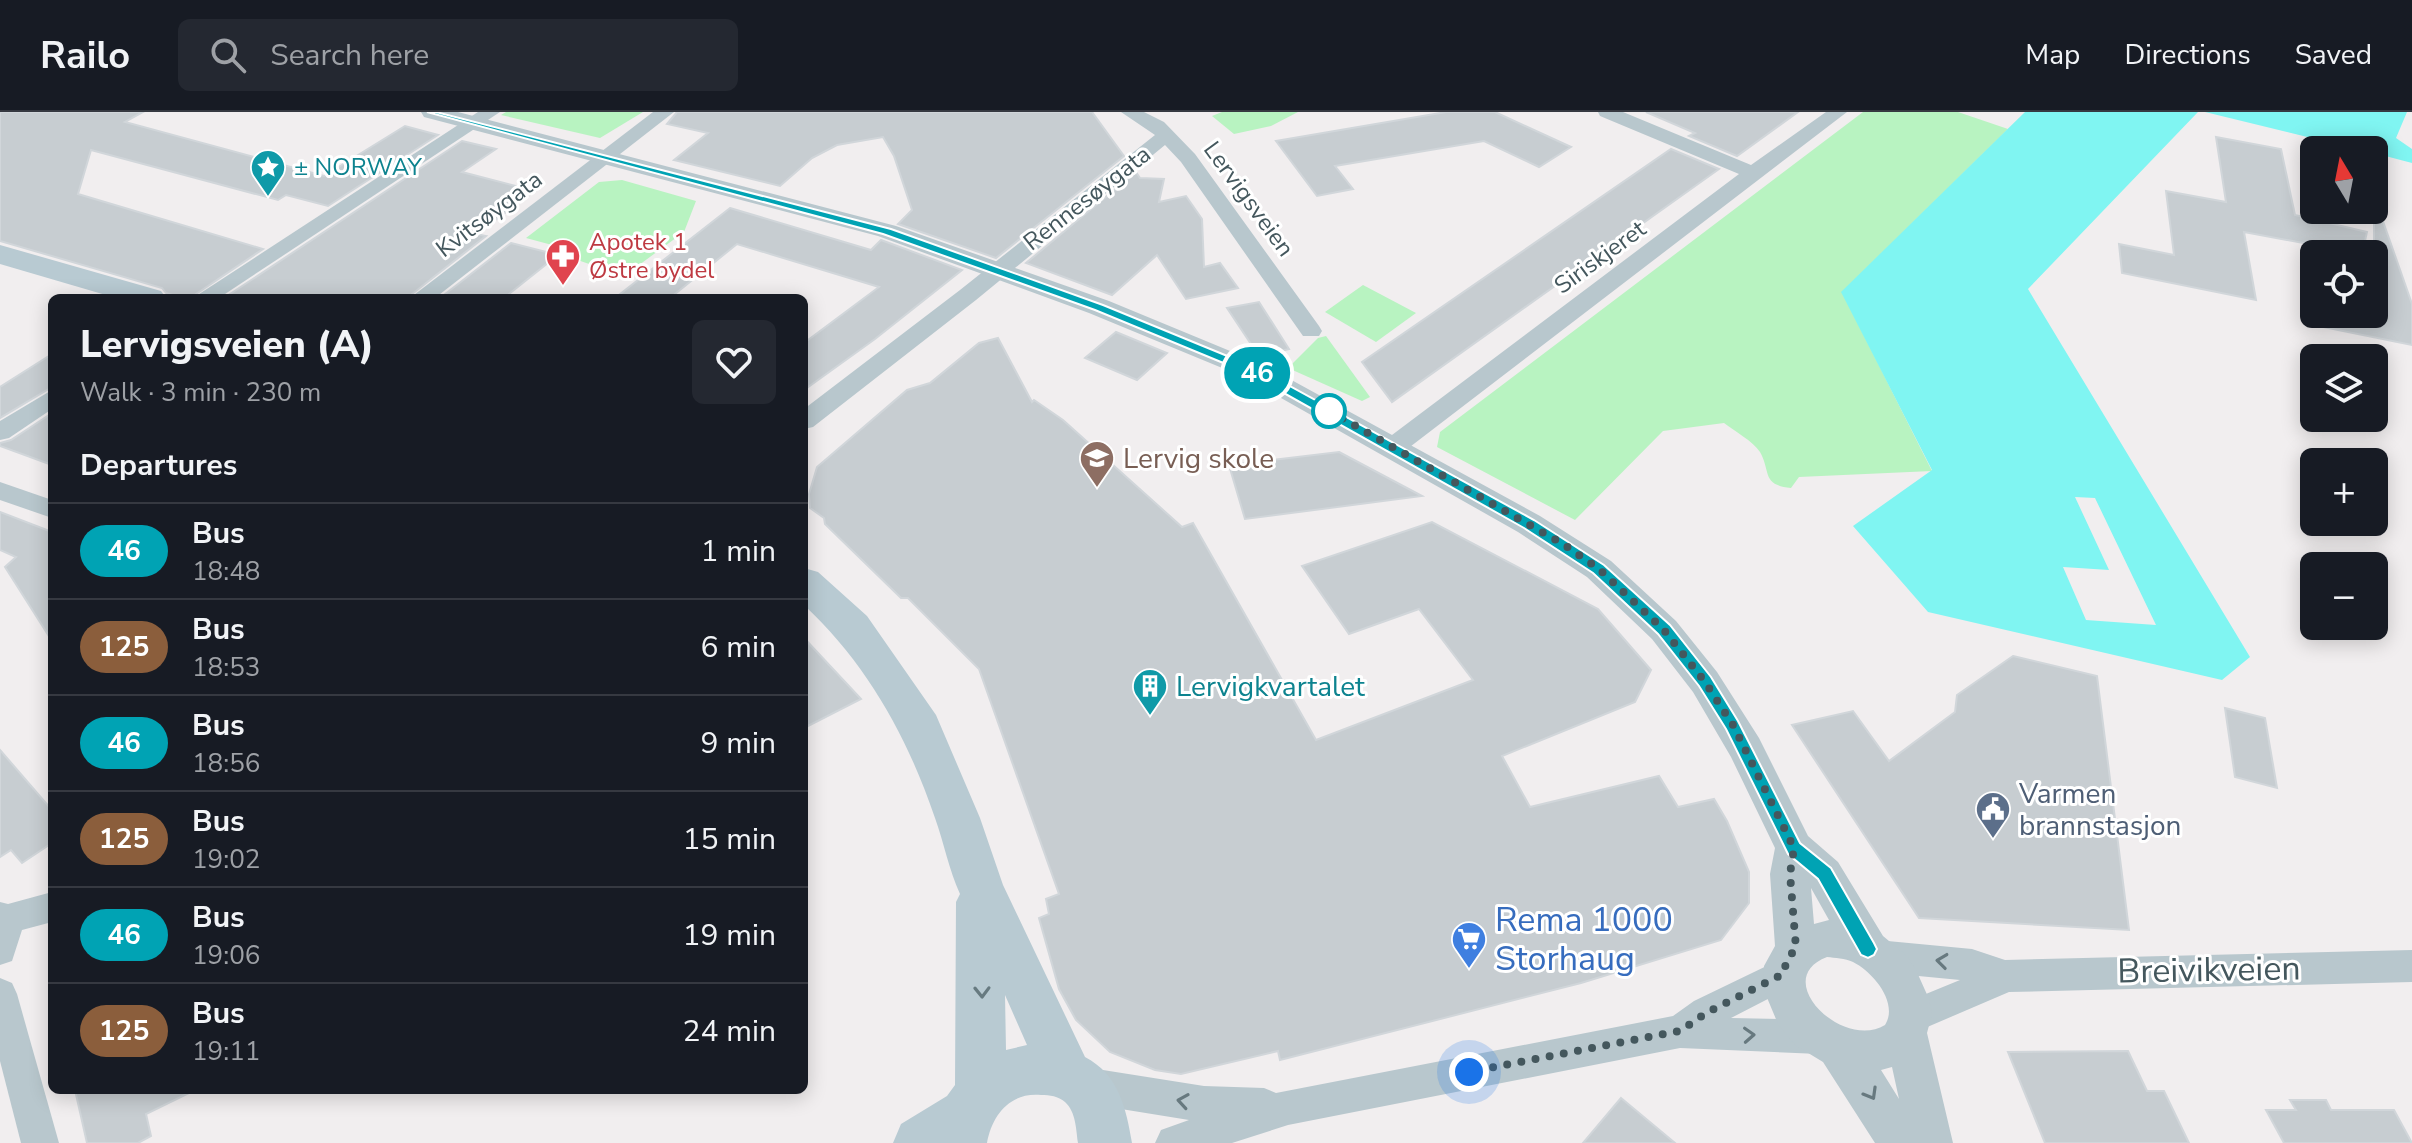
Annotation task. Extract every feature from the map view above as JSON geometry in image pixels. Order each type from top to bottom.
[{"type":"main road","points":[[0,254],[136,294]]},
{"type":"main road","points":[[0,268],[85,294]]},
{"type":"main road","points":[[808,581],[853,627],[921,727],[958,818],[980,886],[1075,1079],[1098,1102],[1105,1124],[1105,1143]]},
{"type":"main road","points":[[970,1117],[980,886]]},
{"type":"main road","points":[[920,1143],[970,1117],[1000,1078],[1021,1070],[1044,1068],[1075,1079]]},
{"type":"street","points":[[432,112],[483,118],[606,157],[887,231],[998,270],[1254,371],[1563,544],[1630,595],[1664,630],[1719,702],[1746,749],[1794,848],[1824,874],[1872,953],[1900,979],[1909,998],[1908,1025],[1930,1143]]},
{"type":"street","name":"Kvitsøygata","points":[[426,294],[665,112]]},
{"type":"street","name":"Lervigsveien","points":[[1130,112],[1157,126],[1188,158],[1311,331]]},
{"type":"street","points":[[1607,112],[1753,173]]},
{"type":"street","name":"Siriskjeret","points":[[1393,447],[1838,112]]},
{"type":"street","points":[[210,294],[483,118]]},
{"type":"street","name":"Rennesøygata","points":[[813,415],[1165,136]]},
{"type":"street","points":[[0,432],[48,401]]},
{"type":"street","points":[[0,491],[48,508]]},
{"type":"street","points":[[1794,848],[1790,874],[1790,961],[1784,990],[1791,1008],[1861,1078],[1901,1143]]},
{"type":"street","points":[[3,929],[48,909]]},
{"type":"street","points":[[1680,1031],[1790,961],[1810,941],[1827,938],[1847,941],[1872,953]]},
{"type":"street","name":"Breivikveien","points":[[1872,953],[1972,965],[2005,976],[2412,966]]},
{"type":"street","name":"Breivikveien","points":[[1908,1025],[1937,1003],[1984,988],[2005,976]]},
{"type":"street","points":[[0,994],[40,1143]]},
{"type":"street","points":[[1174,1143],[1288,1107],[1680,1031],[1717,1036],[1777,1033],[1828,1042],[1857,1053],[1876,1052],[1894,1045],[1908,1025]]},
{"type":"street","points":[[1075,1079],[1204,1104],[1288,1107]]},
{"type":"green space","points":[[506,112],[643,112],[600,138],[501,115]]},
{"type":"green space","points":[[1222,112],[1298,112],[1271,126],[1234,134],[1212,116]]},
{"type":"green space","points":[[1863,112],[1958,112],[2008,129],[1842,292],[1932,471],[1799,477],[1791,488],[1775,484],[1768,476],[1757,448],[1724,423],[1663,431],[1575,520],[1437,447],[1440,432]]},
{"type":"green space","points":[[622,180],[696,201],[684,232],[624,276],[563,255],[567,249],[526,238],[599,182]]},
{"type":"green space","points":[[1363,285],[1416,313],[1376,342],[1325,312]]},
{"type":"green space","points":[[1326,336],[1370,397],[1362,401],[1288,368],[1318,338]]},
{"type":"water","points":[[2025,112],[2198,112],[2028,289],[2250,657],[2222,680],[1928,612],[1853,526],[1932,470],[1841,292]]},
{"type":"water","points":[[2205,112],[2407,112],[2396,138],[2412,149],[2412,163],[2388,157],[2388,136],[2303,136]]},
{"type":"pier","points":[[2075,497],[2095,498],[2156,625],[2086,620],[2063,567],[2109,570]]},
{"type":"building","points":[[0,112],[143,112],[125,122],[324,176],[405,126],[438,135],[328,206],[286,195],[278,200],[91,150],[78,194],[263,249],[196,294],[169,294],[162,288],[0,241]]},
{"type":"building","points":[[677,112],[1092,112],[1124,156],[996,258],[898,224],[912,210],[894,156],[883,137],[837,145],[812,158],[780,186],[674,160],[708,133],[667,124]]},
{"type":"building","points":[[1446,112],[1495,112],[1571,147],[1539,167],[1484,141],[1335,166],[1353,189],[1317,196],[1276,141]]},
{"type":"building","points":[[1646,112],[1798,112],[1737,156],[1689,136],[1695,133]]},
{"type":"building","points":[[2216,137],[2281,149],[2295,215],[2300,216],[2300,224],[2333,224],[2367,232],[2365,240],[2300,240],[2300,242],[2244,232],[2256,300],[2122,273],[2119,244],[2174,255],[2166,191],[2226,202]]},
{"type":"building","points":[[462,141],[496,149],[462,172],[535,191],[476,234],[486,236],[412,294],[230,294]]},
{"type":"building","points":[[1671,149],[1719,169],[1392,402],[1362,362]]},
{"type":"building","points":[[1136,172],[1140,178],[1164,179],[1159,202],[1186,196],[1202,219],[1204,267],[1220,263],[1238,288],[1186,299],[1157,255],[1112,295],[1026,263]]},
{"type":"building","points":[[730,208],[871,250],[881,240],[962,270],[808,387],[808,340],[879,287],[737,244],[675,294],[620,294]]},
{"type":"building","points":[[2374,224],[2384,224],[2412,304],[2412,345],[2328,328],[2388,328],[2388,240],[2374,240]]},
{"type":"building","points":[[511,243],[558,255],[509,294],[445,294]]},
{"type":"building","points":[[1259,302],[1289,349],[1259,356],[1227,308]]},
{"type":"building","points":[[1116,332],[1167,353],[1137,380],[1085,358]]},
{"type":"building","name":"Lervigkvartalet","points":[[998,338],[1032,402],[1034,400],[1063,420],[1182,527],[1193,523],[1316,740],[1473,680],[1419,609],[1349,634],[1302,566],[1432,522],[1598,609],[1651,670],[1635,702],[1502,756],[1530,807],[1659,776],[1678,807],[1714,799],[1749,872],[1749,903],[1721,940],[1581,983],[1280,1060],[1278,1051],[1181,1074],[1155,1070],[1110,1052],[1076,1020],[1059,989],[1039,918],[1049,914],[1046,899],[1059,894],[979,669],[908,598],[901,598],[825,524],[824,518],[810,508],[809,494],[817,467],[907,390],[930,383],[979,343]]},
{"type":"building","points":[[48,357],[48,389],[0,418],[0,387]]},
{"type":"building","points":[[48,416],[48,464],[0,446],[0,443],[11,440]]},
{"type":"building","points":[[1339,452],[1422,496],[1245,519],[1229,465]]},
{"type":"building","points":[[0,512],[48,530],[48,635],[5,567],[16,557],[0,550]]},
{"type":"building","points":[[808,642],[861,699],[808,726]]},
{"type":"building","name":"Varmen brannstasjon","points":[[2013,656],[2097,676],[2129,930],[1919,918],[1792,725],[1853,711],[1889,761],[1955,712],[1957,695]]},
{"type":"building","points":[[2225,708],[2265,718],[2277,788],[2235,777]]},
{"type":"building","points":[[0,750],[48,805],[48,846],[22,863],[11,850],[0,857]]},
{"type":"building","points":[[2128,1051],[2147,1091],[2164,1091],[2189,1143],[2045,1143],[2008,1052]]},
{"type":"building","points":[[76,1094],[187,1094],[146,1114],[151,1136],[138,1143],[87,1143]]},
{"type":"building","points":[[1621,1098],[1675,1143],[1583,1143]]},
{"type":"building","points":[[2290,1100],[2326,1100],[2331,1110],[2394,1110],[2412,1143],[2284,1143],[2266,1110],[2296,1110]]},
{"type":"bus line","name":"46","points":[[432,112],[887,231],[1099,307],[1254,371],[1529,524],[1599,569],[1664,630],[1705,682],[1733,725],[1794,848],[1824,874],[1868,949]]},
{"type":"place","name":"± NORWAY","points":[[268,198]]},
{"type":"place","name":"Apotek 1 Østre bydel","points":[[563,287]]},
{"type":"place","name":"Lervig skole","points":[[1097,489]]},
{"type":"place","name":"Lervigkvartalet","points":[[1150,717]]},
{"type":"place","name":"Varmen brannstasjon","points":[[1993,840]]},
{"type":"place","name":"Rema 1000 Storhaug","points":[[1469,970]]},
{"type":"route","points":[[1329,411],[1317,404],[1563,544],[1630,595],[1664,630],[1719,702],[1746,749],[1794,848],[1790,874],[1796,948],[1787,960],[1783,974],[1706,1013],[1680,1031],[1469,1072]]}]
